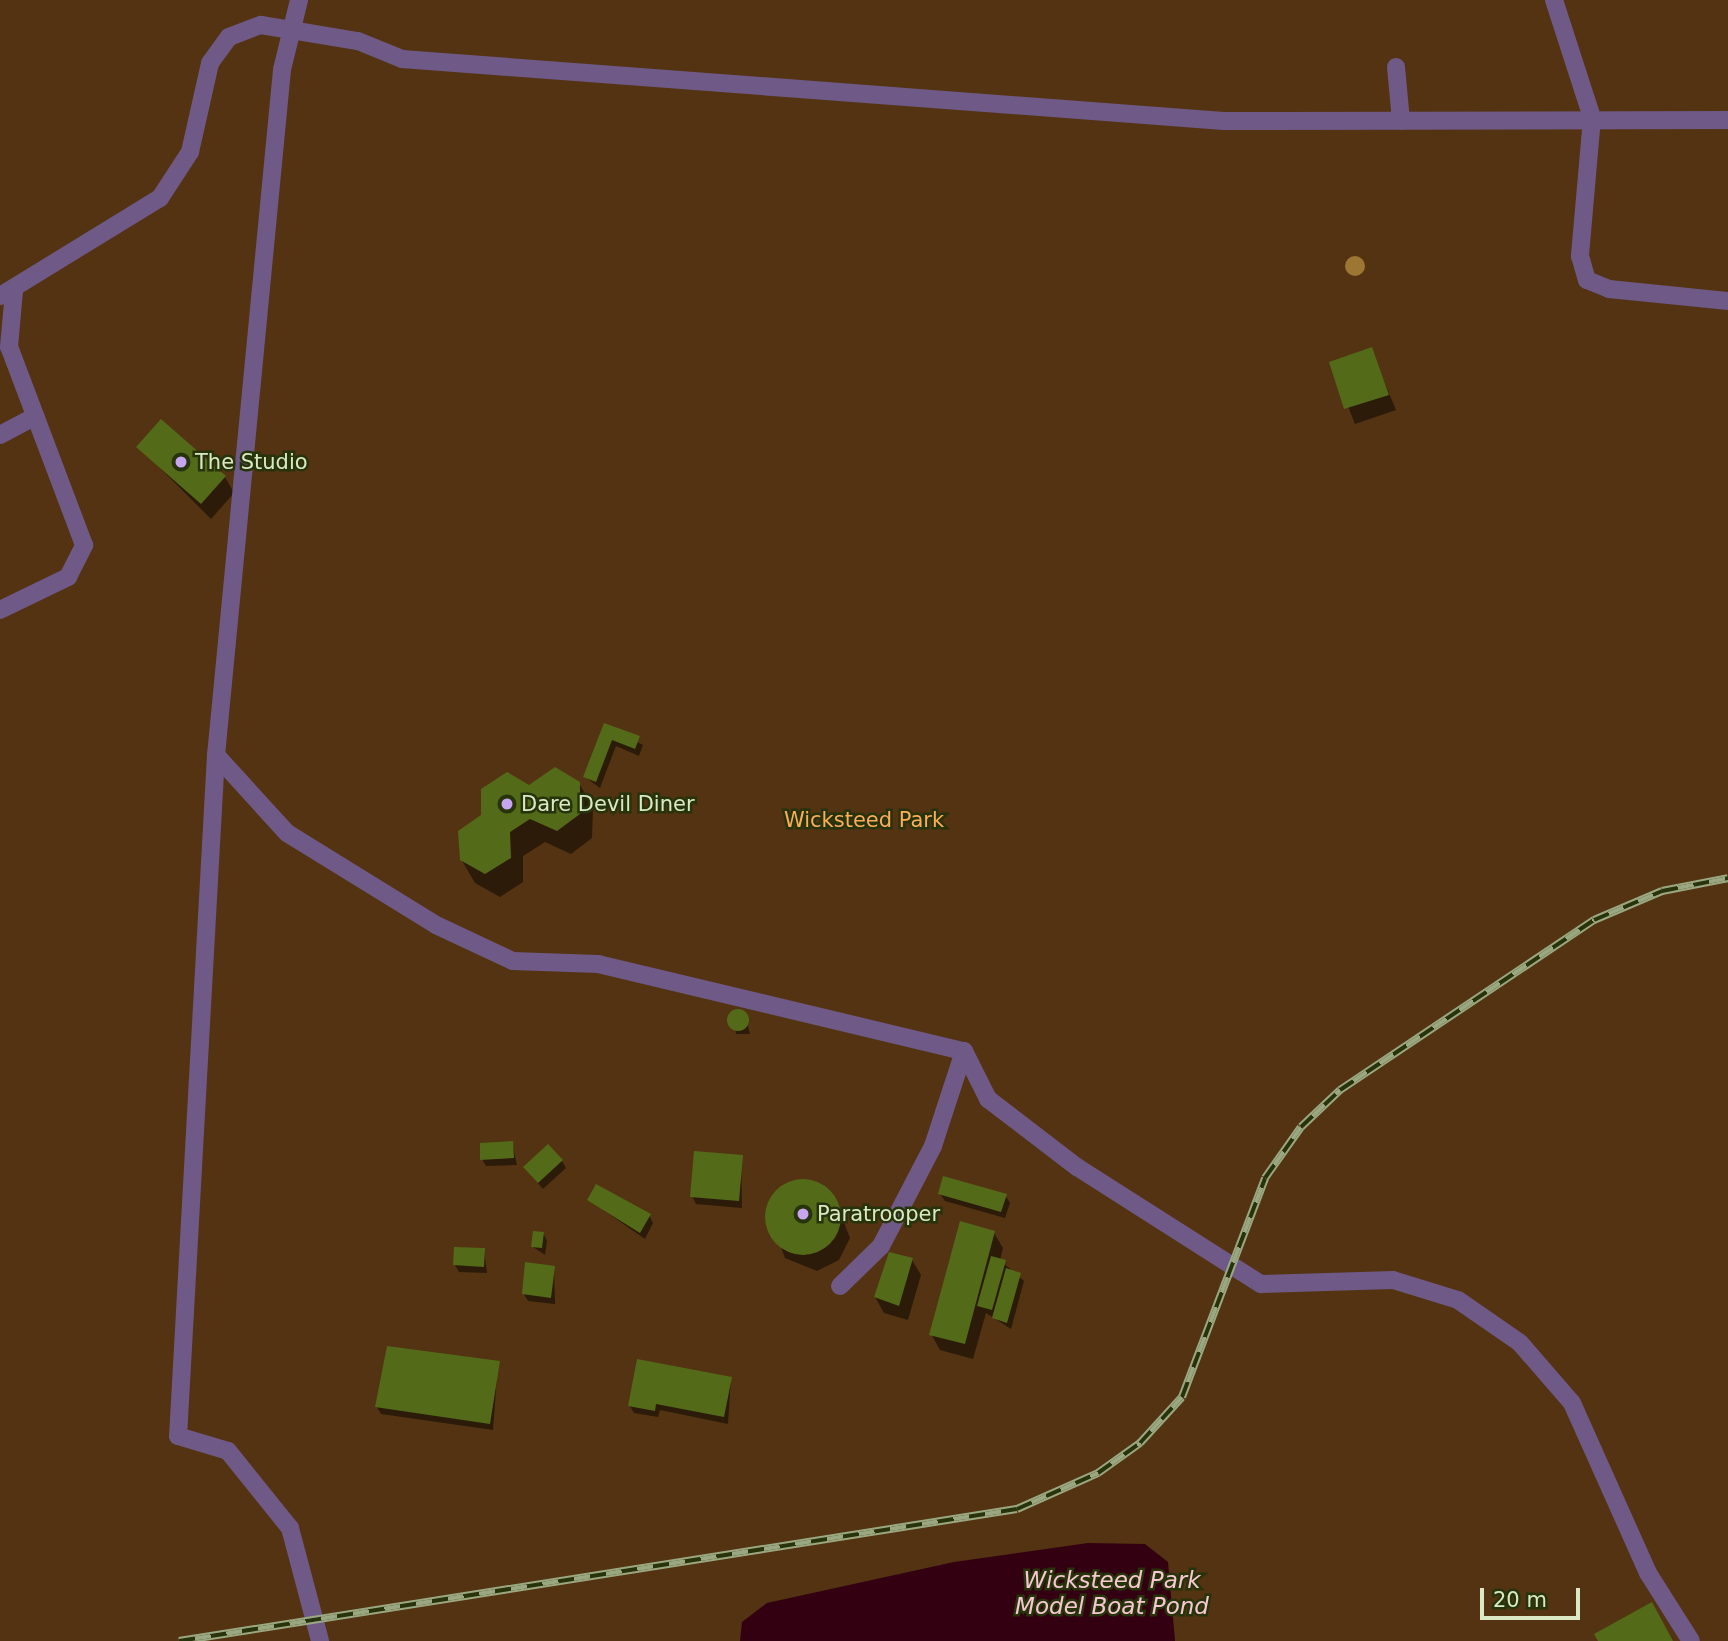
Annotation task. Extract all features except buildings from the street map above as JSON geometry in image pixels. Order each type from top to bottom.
[{"type":"lane","points":[[299,0],[296,27],[282,69],[216,755],[178,1436],[228,1451],[290,1528],[320,1641]]},
{"type":"lane","points":[[1554,0],[1592,118],[1580,256],[1587,280],[1609,289],[1728,301]]},
{"type":"lane","points":[[0,610],[68,577],[85,545],[9,348],[7,294],[148,209],[172,184],[190,152],[210,63],[229,37],[261,25],[296,27],[402,59],[1224,121],[1592,118],[1728,120]]},
{"type":"lane","points":[[1396,67],[1401,121]]},
{"type":"lane","points":[[0,435],[35,416]]},
{"type":"lane","points":[[216,755],[287,833],[436,925],[513,961],[598,964],[964,1051]]},
{"type":"lane","points":[[841,1286],[881,1246],[933,1146],[964,1051]]},
{"type":"lane","points":[[964,1051],[988,1099],[1077,1167],[1261,1284],[1393,1280],[1458,1300],[1520,1343],[1572,1403],[1648,1573],[1691,1641]]},
{"type":"green space","name":"Wicksteed Park","points":[[0,0],[1728,0],[1728,1641],[0,1641]]},
{"type":"water","name":"Wicksteed Park Model Boat Pond","points":[[1088,1543],[1145,1544],[1168,1562],[1175,1641],[740,1641],[742,1622],[767,1603],[954,1562]]},
{"type":"railway","points":[[179,1641],[1017,1509],[1098,1473],[1140,1443],[1182,1397],[1265,1178],[1301,1127],[1340,1090],[1594,920],[1662,891],[1728,878]]},
{"type":"place","name":"The Studio","points":[[181,462]]},
{"type":"place","name":"Dare Devil Diner","points":[[507,804]]},
{"type":"place","name":"Paratrooper","points":[[803,1214]]}]
